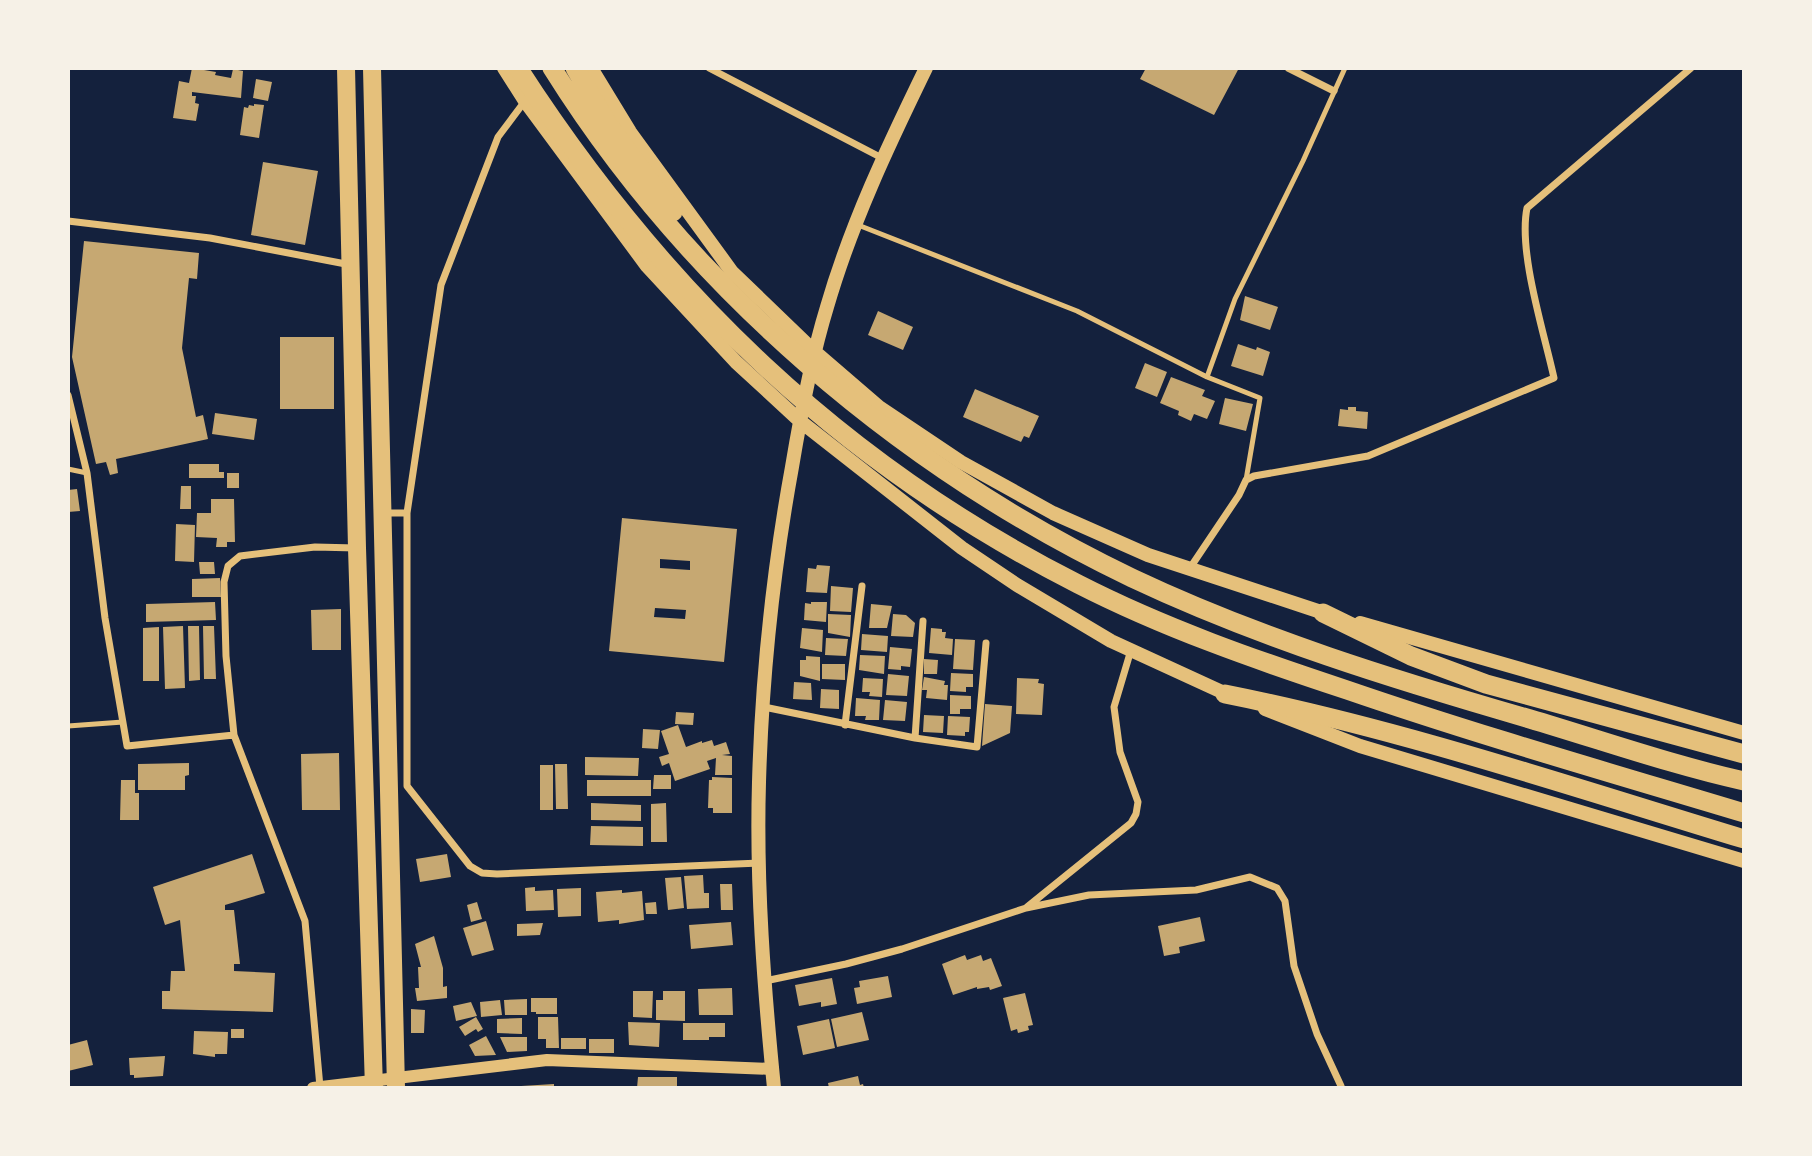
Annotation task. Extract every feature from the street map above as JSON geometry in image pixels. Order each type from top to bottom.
[{"type":"highway","points":[[346,68],[357,548],[374,1084]]},
{"type":"highway","points":[[372,68],[382,513],[398,786],[396,1083]]},
{"type":"highway","points":[[518,68],[578,156],[628,221],[684,286],[737,341],[829,424],[889,469],[962,518],[1078,584],[1171,627],[1292,672],[1461,729],[1744,813]]},
{"type":"highway","points":[[552,68],[594,132],[624,171],[654,208],[741,302],[826,381],[878,422],[949,474],[1030,523],[1130,577],[1218,616],[1305,649],[1472,702],[1744,781]]},
{"type":"highway","points":[[575,68],[610,126],[741,302]]},
{"type":"highway","points":[[1322,612],[1411,656],[1486,684],[1744,754]]},
{"type":"highway","points":[[1225,694],[1377,728],[1744,839]]},
{"type":"main road","points":[[505,68],[525,101],[647,266],[736,362],[800,421],[961,548],[1029,592],[1111,641],[1225,694],[1360,746],[1744,861]]},
{"type":"main road","points":[[591,68],[630,132],[732,272],[814,351],[879,407],[961,463],[1065,519],[1148,555],[1322,612],[1744,733]]},
{"type":"main road","points":[[774,1088],[765,981],[759,783],[773,592],[785,504],[814,351],[827,304],[882,158],[926,68]]},
{"type":"street","points":[[709,68],[882,158]]},
{"type":"street","points":[[1288,68],[1334,91]]},
{"type":"street","points":[[1190,568],[1239,495],[1246,480],[1254,476],[1368,456],[1554,377],[1527,254],[1524,223],[1527,208],[1691,68]]},
{"type":"street","points":[[525,101],[498,137],[441,285],[407,513],[398,786],[470,866],[482,873],[760,863]]},
{"type":"street","points":[[68,221],[210,238],[352,265]]},
{"type":"street","points":[[68,395],[87,472],[105,618],[127,746],[234,735]]},
{"type":"street","points":[[382,513],[407,513]]},
{"type":"street","points":[[357,548],[315,547],[240,556],[228,566],[224,582],[226,656],[234,735],[305,921],[316,1087],[396,1083],[547,1060],[773,1069]]},
{"type":"street","points":[[845,725],[862,586]]},
{"type":"street","points":[[915,738],[923,621]]},
{"type":"street","points":[[764,707],[845,725],[977,747],[986,643]]},
{"type":"street","points":[[1026,908],[1131,823],[1136,814],[1138,802],[1120,752],[1114,707],[1132,650]]},
{"type":"street","points":[[765,981],[902,949],[1026,908],[1089,895],[1196,890],[1250,877],[1277,888],[1285,901],[1293,966],[1317,1034],[1341,1086]]},
{"type":"lane","points":[[1207,377],[1236,299],[1345,68]]},
{"type":"lane","points":[[856,225],[1077,311],[1207,377],[1260,398],[1246,480]]},
{"type":"lane","points":[[68,470],[87,472]]},
{"type":"lane","points":[[68,726],[123,722]]},
{"type":"building","points":[[192,68],[231,78],[233,69],[243,71],[241,98],[192,92],[192,96],[196,96],[195,103],[199,104],[196,121],[173,118],[179,81],[189,83]]},
{"type":"building","points":[[1146,68],[1239,68],[1214,115],[1140,79]]},
{"type":"building","points":[[256,79],[272,82],[268,101],[253,98]]},
{"type":"building","points":[[254,104],[264,105],[259,138],[240,135],[244,107],[248,108]]},
{"type":"building","points":[[263,162],[318,171],[305,245],[251,235]]},
{"type":"building","points":[[84,241],[199,253],[197,279],[189,278],[182,348],[196,417],[203,415],[208,439],[116,459],[118,473],[110,475],[106,462],[96,464],[72,357]]},
{"type":"building","points":[[1245,296],[1278,307],[1270,330],[1240,320]]},
{"type":"building","points":[[878,311],[913,327],[903,350],[868,335]]},
{"type":"building","points":[[280,337],[334,337],[334,409],[280,409]]},
{"type":"building","points":[[1238,344],[1270,352],[1263,376],[1231,366]]},
{"type":"building","points":[[1145,363],[1167,372],[1157,397],[1135,388]]},
{"type":"building","points":[[1171,377],[1205,390],[1202,396],[1215,401],[1207,419],[1194,414],[1191,421],[1178,415],[1179,411],[1160,403]]},
{"type":"building","points":[[975,389],[1039,416],[1029,438],[1024,436],[1021,442],[963,417]]},
{"type":"building","points":[[1225,398],[1253,404],[1246,431],[1219,424]]},
{"type":"building","points":[[1348,407],[1368,412],[1367,429],[1338,426],[1340,409],[1348,410]]},
{"type":"building","points":[[215,413],[257,419],[254,440],[212,434]]},
{"type":"building","points":[[189,464],[219,464],[219,472],[224,472],[224,478],[189,478]]},
{"type":"building","points":[[227,473],[239,473],[239,488],[227,488]]},
{"type":"building","points":[[181,486],[191,486],[191,509],[180,509]]},
{"type":"building","points":[[77,489],[80,511],[68,512],[68,490]]},
{"type":"building","points":[[211,499],[234,499],[235,542],[227,542],[227,547],[216,547],[217,538],[196,537],[197,513],[211,513]]},
{"type":"building","points":[[622,518],[737,529],[724,662],[609,651]],"holes":[[[660,559],[690,561],[690,570],[660,568]],[[655,608],[686,610],[685,619],[654,617]]]},
{"type":"building","points":[[176,524],[195,525],[194,562],[175,561]]},
{"type":"building","points":[[199,562],[214,562],[215,574],[200,574]]},
{"type":"building","points":[[817,565],[830,566],[827,593],[806,592],[808,568],[816,569]]},
{"type":"building","points":[[220,578],[221,597],[192,597],[192,579]]},
{"type":"building","points":[[831,586],[853,588],[851,612],[830,611]]},
{"type":"building","points":[[215,602],[216,620],[146,622],[146,604]]},
{"type":"building","points":[[827,602],[826,622],[804,620],[805,603]]},
{"type":"building","points":[[871,604],[892,606],[887,628],[869,628]]},
{"type":"building","points":[[341,609],[341,650],[312,650],[311,610]]},
{"type":"building","points":[[828,614],[851,615],[850,637],[828,633]]},
{"type":"building","points":[[893,614],[906,615],[915,623],[913,637],[891,636]]},
{"type":"building","points":[[183,626],[185,688],[165,689],[163,627]]},
{"type":"building","points":[[188,626],[199,626],[200,680],[189,681]]},
{"type":"building","points":[[203,626],[214,626],[216,679],[204,679]]},
{"type":"building","points":[[159,627],[159,681],[143,681],[143,628]]},
{"type":"building","points":[[802,628],[823,630],[822,652],[800,648]]},
{"type":"building","points":[[931,628],[942,629],[942,632],[946,632],[945,638],[953,639],[952,655],[929,653]]},
{"type":"building","points":[[862,634],[888,636],[887,652],[861,650]]},
{"type":"building","points":[[826,638],[848,639],[846,656],[825,655]]},
{"type":"building","points":[[955,639],[975,640],[973,670],[953,669]]},
{"type":"building","points":[[890,647],[912,649],[910,667],[901,666],[901,670],[888,669]]},
{"type":"building","points":[[860,655],[885,656],[884,674],[859,670]]},
{"type":"building","points":[[806,656],[820,657],[820,681],[800,676],[800,660],[806,660]]},
{"type":"building","points":[[924,659],[938,660],[937,674],[924,674]]},
{"type":"building","points":[[822,664],[845,664],[845,680],[822,679]]},
{"type":"building","points":[[951,673],[973,674],[973,687],[966,687],[966,692],[950,691]]},
{"type":"building","points":[[888,674],[909,676],[907,696],[886,695]]},
{"type":"building","points":[[924,677],[945,681],[944,685],[948,685],[947,700],[926,698],[927,690],[922,690]]},
{"type":"building","points":[[863,678],[883,679],[882,697],[869,696],[870,692],[862,692]]},
{"type":"building","points":[[1017,678],[1039,679],[1038,683],[1044,684],[1042,715],[1016,714]]},
{"type":"building","points":[[794,682],[811,683],[812,700],[793,699]]},
{"type":"building","points":[[821,689],[839,690],[839,709],[820,708]]},
{"type":"building","points":[[950,695],[971,696],[971,709],[960,709],[960,714],[950,714]]},
{"type":"building","points":[[856,698],[880,700],[879,720],[865,720],[866,716],[855,716]]},
{"type":"building","points":[[885,700],[907,702],[905,721],[883,720]]},
{"type":"building","points":[[985,704],[1012,706],[1010,733],[982,746]]},
{"type":"building","points":[[676,712],[694,713],[693,725],[675,724]]},
{"type":"building","points":[[924,715],[944,716],[943,733],[923,732]]},
{"type":"building","points":[[948,716],[970,717],[969,732],[965,732],[965,736],[947,735]]},
{"type":"building","points":[[678,725],[686,747],[702,741],[712,740],[714,746],[726,742],[730,754],[722,755],[732,756],[732,775],[715,775],[716,758],[707,761],[710,769],[675,781],[669,763],[662,766],[659,757],[669,754],[661,731]]},
{"type":"building","points":[[643,729],[660,730],[658,749],[642,748]]},
{"type":"building","points":[[339,753],[340,810],[302,810],[301,754]]},
{"type":"building","points":[[585,757],[639,758],[638,776],[585,775]]},
{"type":"building","points":[[189,763],[185,790],[138,790],[138,764]]},
{"type":"building","points":[[555,764],[567,764],[568,809],[556,809]]},
{"type":"building","points":[[540,765],[553,765],[553,810],[540,810]]},
{"type":"building","points":[[654,775],[671,775],[671,789],[653,789]]},
{"type":"building","points":[[712,777],[732,778],[732,813],[713,813],[713,808],[708,808],[709,780],[712,780]]},
{"type":"building","points":[[121,780],[135,780],[135,793],[139,793],[139,820],[120,820]]},
{"type":"building","points":[[587,780],[651,780],[651,796],[587,796]]},
{"type":"building","points":[[591,803],[641,805],[641,821],[591,820]]},
{"type":"building","points":[[666,803],[667,842],[651,842],[651,804]]},
{"type":"building","points":[[591,826],[643,827],[643,846],[590,845]]},
{"type":"building","points":[[252,854],[265,893],[225,905],[225,910],[234,910],[240,964],[234,964],[234,971],[275,973],[273,1012],[162,1009],[162,991],[170,991],[171,971],[185,971],[180,920],[165,925],[153,887]]},
{"type":"building","points":[[447,854],[451,877],[420,882],[416,859]]},
{"type":"building","points":[[703,875],[704,893],[709,893],[709,908],[687,909],[684,876]]},
{"type":"building","points":[[681,877],[684,908],[668,910],[665,878]]},
{"type":"building","points":[[720,884],[732,884],[733,910],[721,910]]},
{"type":"building","points":[[535,887],[535,891],[553,890],[554,910],[526,911],[525,888]]},
{"type":"building","points":[[581,888],[581,916],[558,917],[557,889]]},
{"type":"building","points":[[622,890],[622,893],[642,891],[644,920],[619,924],[619,920],[598,922],[596,892]]},
{"type":"building","points":[[477,902],[482,919],[471,922],[467,905]]},
{"type":"building","points":[[656,902],[657,914],[646,914],[645,903]]},
{"type":"building","points":[[1200,917],[1205,941],[1179,947],[1180,953],[1164,956],[1158,926]]},
{"type":"building","points":[[486,921],[494,950],[472,956],[463,928]]},
{"type":"building","points":[[731,922],[733,945],[691,949],[689,925]]},
{"type":"building","points":[[543,923],[540,935],[517,936],[517,924]]},
{"type":"building","points":[[434,936],[443,968],[443,987],[447,986],[447,998],[417,1001],[415,988],[419,988],[418,967],[421,967],[415,944]]},
{"type":"building","points":[[965,955],[967,960],[981,955],[983,961],[991,958],[1002,986],[990,990],[989,987],[977,987],[953,995],[942,964]]},
{"type":"building","points":[[888,976],[892,997],[857,1004],[854,988],[860,987],[859,981]]},
{"type":"building","points":[[832,978],[837,1004],[821,1007],[821,1002],[799,1006],[795,985]]},
{"type":"building","points":[[732,988],[733,1015],[699,1015],[698,989]]},
{"type":"building","points":[[633,991],[653,991],[652,1018],[633,1017]]},
{"type":"building","points":[[663,991],[685,991],[685,1021],[656,1020],[656,1000],[663,1000]]},
{"type":"building","points":[[1025,993],[1033,1025],[1028,1026],[1029,1030],[1018,1033],[1017,1029],[1011,1031],[1003,998]]},
{"type":"building","points":[[531,998],[557,998],[557,1014],[531,1012]]},
{"type":"building","points":[[527,999],[527,1015],[505,1015],[504,1000]]},
{"type":"building","points":[[500,1000],[502,1015],[481,1017],[480,1002]]},
{"type":"building","points":[[471,1002],[477,1016],[456,1021],[453,1006]]},
{"type":"building","points":[[411,1009],[425,1010],[424,1033],[411,1033]]},
{"type":"building","points":[[862,1012],[869,1040],[837,1047],[831,1019]]},
{"type":"building","points":[[476,1017],[483,1029],[478,1032],[476,1029],[465,1036],[459,1027]]},
{"type":"building","points":[[538,1017],[558,1017],[559,1048],[546,1048],[546,1039],[538,1039]]},
{"type":"building","points":[[522,1018],[522,1034],[497,1033],[497,1019]]},
{"type":"building","points":[[829,1019],[835,1048],[803,1055],[797,1026]]},
{"type":"building","points":[[628,1022],[660,1023],[659,1047],[629,1045]]},
{"type":"building","points":[[683,1023],[725,1023],[725,1037],[683,1040]]},
{"type":"building","points":[[231,1029],[244,1029],[244,1038],[231,1038]]},
{"type":"building","points":[[194,1031],[228,1032],[227,1054],[215,1054],[215,1057],[193,1054]]},
{"type":"building","points":[[486,1036],[496,1055],[475,1056],[469,1045]]},
{"type":"building","points":[[500,1037],[527,1037],[527,1051],[507,1052]]},
{"type":"building","points":[[561,1038],[586,1038],[586,1049],[561,1049]]},
{"type":"building","points":[[589,1039],[614,1039],[614,1053],[589,1053]]},
{"type":"building","points":[[87,1040],[93,1065],[68,1071],[68,1045]]},
{"type":"building","points":[[165,1056],[163,1076],[134,1078],[134,1075],[130,1075],[129,1058]]},
{"type":"building","points":[[858,1076],[860,1085],[863,1084],[864,1088],[829,1088],[828,1083]]},
{"type":"building","points":[[638,1077],[677,1077],[677,1088],[637,1088]]},
{"type":"building","points":[[554,1084],[554,1088],[521,1088],[521,1086]]}]
